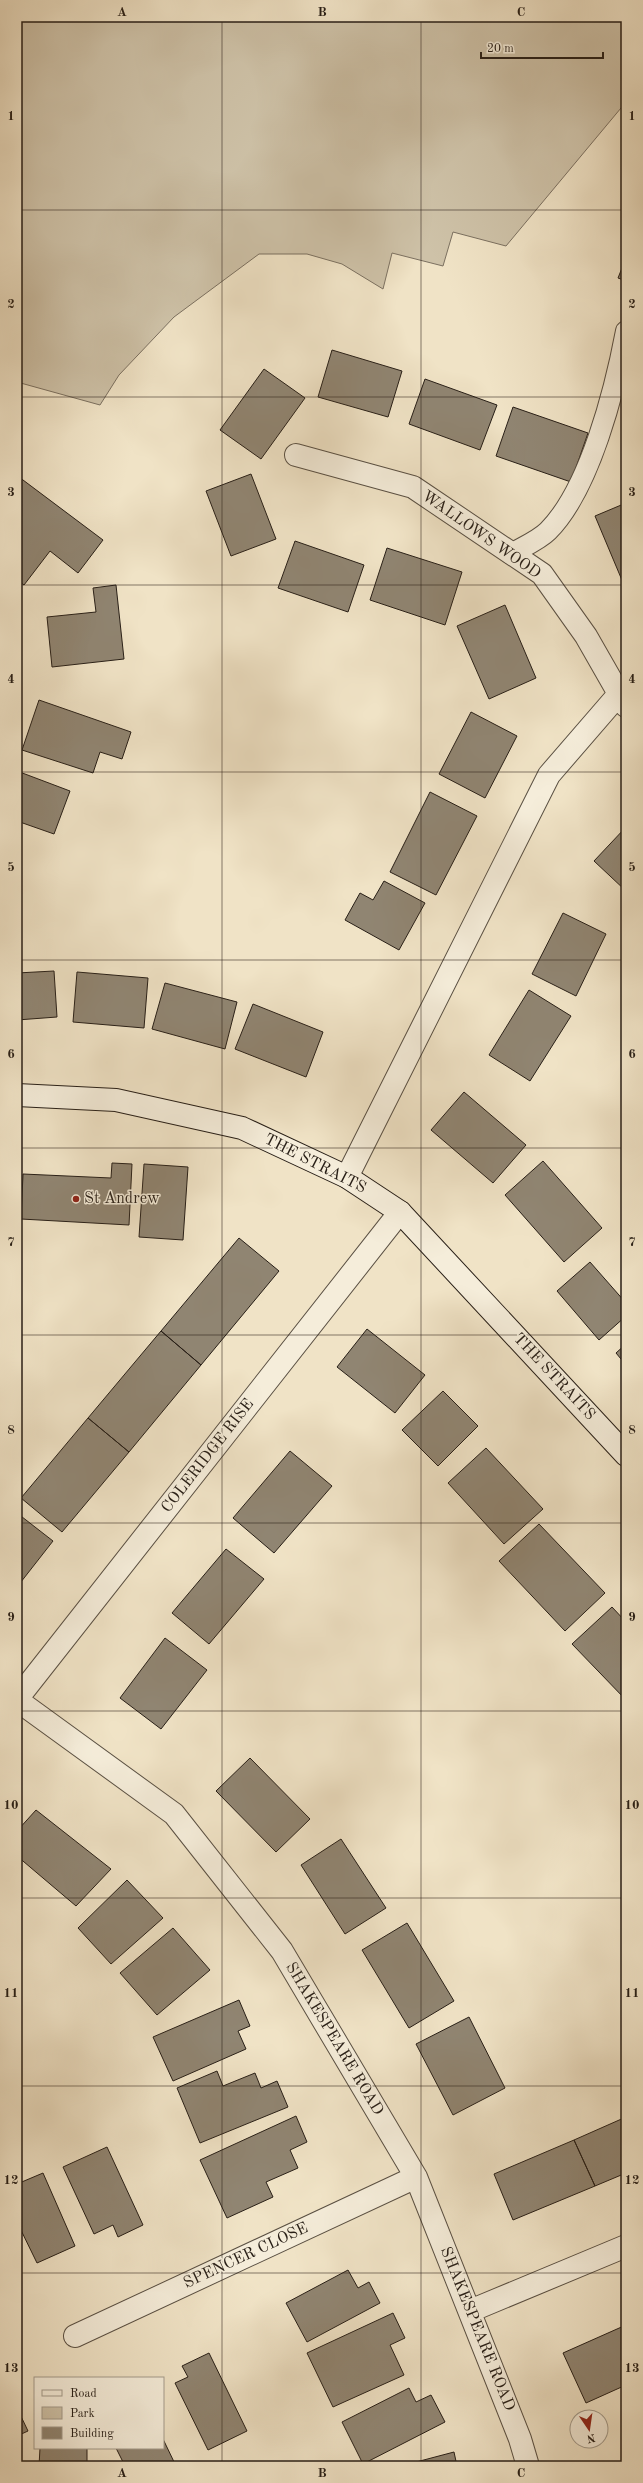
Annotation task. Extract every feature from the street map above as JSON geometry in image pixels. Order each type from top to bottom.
[{"type":"street","name":"WALLOWS WOOD","points":[[296,455],[412,487],[542,574],[586,636],[623,700]]},
{"type":"street","points":[[347,1177],[549,775],[623,700]]},
{"type":"street","name":"THE STRAITS","points":[[17,1095],[116,1100],[242,1128],[347,1177],[400,1212],[626,1454]]},
{"type":"street","name":"COLERIDGE RISE","points":[[17,1700],[400,1212]]},
{"type":"street","name":"SHAKESPEARE ROAD","points":[[17,1700],[174,1814],[282,1951],[416,2177],[520,2439],[528,2466]]},
{"type":"street","name":"SPENCER CLOSE","points":[[75,2336],[416,2177]]},
{"type":"street","points":[[470,2310],[626,2246]]},
{"type":"lane","points":[[512,554],[548,532],[580,485],[601,429],[626,331]]},
{"type":"green space","points":[[17,17],[626,17],[626,102],[506,246],[453,232],[443,266],[392,253],[383,289],[342,264],[307,254],[259,254],[174,317],[119,375],[100,405],[17,382]]},
{"type":"building","points":[[626,258],[626,281],[618,278]]},
{"type":"building","points":[[332,350],[402,371],[388,417],[318,397]]},
{"type":"building","points":[[264,369],[305,398],[261,459],[220,430]]},
{"type":"building","points":[[425,379],[497,405],[480,450],[409,424]]},
{"type":"building","points":[[513,407],[588,433],[571,482],[496,456]]},
{"type":"building","points":[[251,474],[276,539],[231,556],[206,491]]},
{"type":"building","points":[[19,477],[103,540],[78,573],[50,551],[24,585],[17,580],[17,479]]},
{"type":"building","points":[[626,503],[626,584],[624,585],[595,516]]},
{"type":"building","points":[[295,541],[364,565],[348,612],[278,588]]},
{"type":"building","points":[[387,548],[462,572],[445,625],[370,600]]},
{"type":"building","points":[[116,585],[124,659],[52,667],[47,617],[96,612],[93,588]]},
{"type":"building","points":[[505,605],[536,678],[489,699],[457,626]]},
{"type":"building","points":[[39,700],[131,732],[122,759],[100,752],[93,773],[22,750]]},
{"type":"building","points":[[471,712],[517,736],[485,798],[439,774]]},
{"type":"building","points":[[17,771],[70,791],[54,834],[17,821]]},
{"type":"building","points":[[430,792],[477,816],[436,895],[390,872]]},
{"type":"building","points":[[626,827],[626,891],[594,861]]},
{"type":"building","points":[[384,881],[425,903],[399,950],[345,920],[360,893],[373,900]]},
{"type":"building","points":[[563,913],[606,934],[576,996],[532,974]]},
{"type":"building","points":[[54,971],[57,1017],[17,1020],[17,973]]},
{"type":"building","points":[[77,972],[148,978],[144,1028],[73,1022]]},
{"type":"building","points":[[165,983],[237,1002],[225,1049],[152,1029]]},
{"type":"building","points":[[529,990],[571,1016],[530,1081],[489,1055]]},
{"type":"building","points":[[253,1004],[323,1032],[306,1077],[235,1049]]},
{"type":"building","points":[[464,1092],[526,1145],[493,1183],[431,1130]]},
{"type":"building","points":[[543,1161],[602,1228],[564,1262],[505,1195]]},
{"type":"building","name":"St Andrew","points":[[112,1163],[132,1164],[129,1225],[21,1219],[23,1174],[111,1178]]},
{"type":"building","points":[[144,1164],[188,1167],[183,1240],[139,1237]]},
{"type":"building","points":[[239,1238],[279,1271],[201,1365],[161,1331]]},
{"type":"building","points":[[590,1262],[626,1303],[626,1316],[599,1340],[557,1291]]},
{"type":"building","points":[[367,1329],[425,1375],[395,1413],[337,1367]]},
{"type":"building","points":[[161,1331],[201,1365],[129,1452],[88,1418]]},
{"type":"building","points":[[626,1344],[626,1365],[616,1353]]},
{"type":"building","points":[[443,1391],[478,1426],[438,1466],[402,1430]]},
{"type":"building","points":[[88,1418],[129,1452],[62,1532],[21,1498]]},
{"type":"building","points":[[486,1448],[543,1509],[504,1544],[448,1483]]},
{"type":"building","points":[[290,1451],[332,1486],[274,1553],[233,1518]]},
{"type":"building","points":[[17,1513],[53,1541],[17,1587]]},
{"type":"building","points":[[539,1524],[605,1593],[565,1631],[499,1561]]},
{"type":"building","points":[[226,1549],[264,1579],[209,1644],[172,1613]]},
{"type":"building","points":[[612,1607],[626,1622],[626,1700],[572,1644]]},
{"type":"building","points":[[165,1638],[207,1670],[161,1729],[120,1698]]},
{"type":"building","points":[[250,1758],[310,1819],[276,1852],[216,1791]]},
{"type":"building","points":[[36,1810],[111,1869],[76,1906],[17,1856],[17,1831]]},
{"type":"building","points":[[341,1839],[386,1908],[345,1934],[301,1865]]},
{"type":"building","points":[[127,1880],[163,1918],[111,1964],[78,1928]]},
{"type":"building","points":[[407,1923],[454,2001],[409,2028],[362,1950]]},
{"type":"building","points":[[173,1928],[210,1970],[157,2015],[120,1973]]},
{"type":"building","points":[[239,2000],[250,2026],[238,2031],[246,2049],[173,2081],[153,2037]]},
{"type":"building","points":[[469,2017],[505,2088],[453,2115],[416,2044]]},
{"type":"building","points":[[217,2071],[223,2086],[255,2073],[261,2088],[277,2081],[288,2107],[200,2143],[177,2088]]},
{"type":"building","points":[[296,2116],[307,2142],[290,2150],[298,2168],[266,2182],[273,2197],[227,2218],[200,2160]]},
{"type":"building","points":[[626,2117],[626,2173],[595,2186],[574,2140]]},
{"type":"building","points":[[574,2140],[595,2186],[513,2220],[494,2174]]},
{"type":"building","points":[[107,2147],[143,2225],[118,2237],[113,2225],[94,2234],[63,2167]]},
{"type":"building","points":[[43,2173],[75,2246],[37,2263],[17,2222],[17,2184]]},
{"type":"building","points":[[348,2270],[358,2288],[369,2282],[380,2303],[307,2342],[286,2303]]},
{"type":"building","points":[[393,2313],[405,2338],[390,2345],[404,2375],[333,2407],[307,2353]]},
{"type":"building","points":[[626,2325],[626,2385],[586,2403],[563,2353]]},
{"type":"building","points":[[209,2353],[247,2431],[208,2450],[175,2383],[188,2377],[182,2366]]},
{"type":"building","points":[[409,2388],[416,2402],[431,2395],[445,2422],[363,2464],[342,2422]]},
{"type":"building","points":[[17,2408],[28,2431],[17,2436]]},
{"type":"building","points":[[164,2441],[176,2466],[125,2466],[116,2449],[164,2449]]},
{"type":"building","points":[[40,2449],[87,2449],[87,2466],[39,2466]]},
{"type":"building","points":[[454,2452],[457,2466],[401,2466]]},
{"type":"place","name":"St Andrew","points":[[76,1199]]}]
